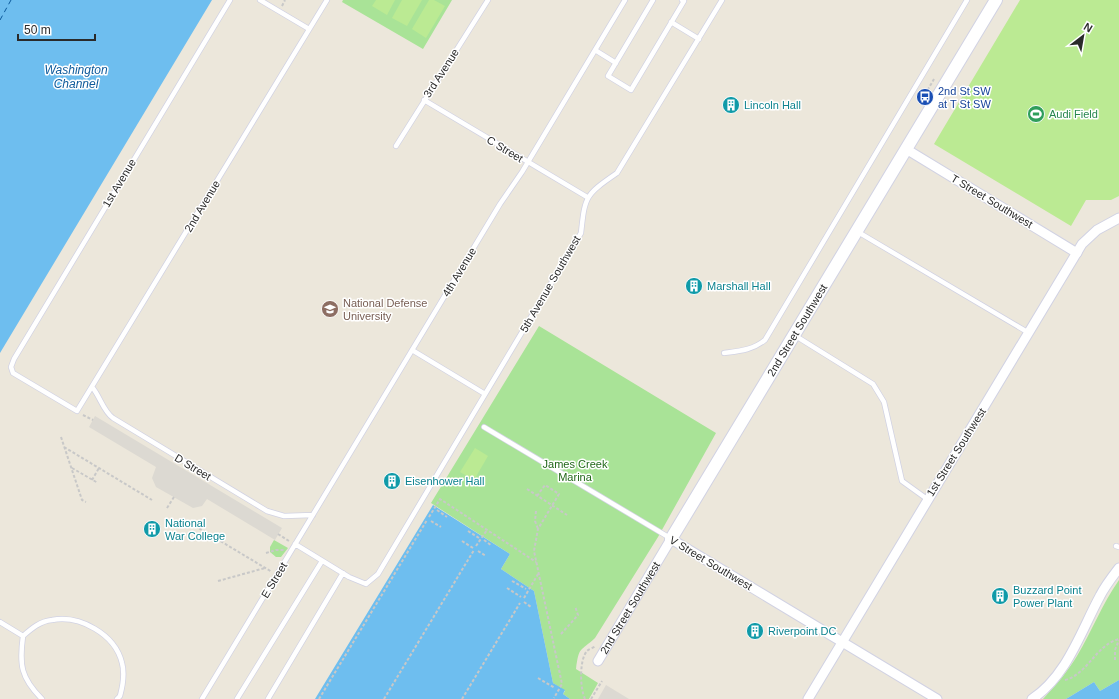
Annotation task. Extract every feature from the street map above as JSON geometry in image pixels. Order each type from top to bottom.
[{"type":"street","name":"2nd Street Southwest","points":[[598,661],[996,0]]},
{"type":"street","name":"T Street Southwest","points":[[906,149],[1077,253]]},
{"type":"street","name":"1st Street Southwest","points":[[808,699],[927,499],[1077,253],[1092,234],[1119,218]]},
{"type":"street","name":"V Street Southwest","points":[[671,539],[937,699]]},
{"type":"street","points":[[1032,699],[1050,684],[1067,660],[1102,591],[1119,568]]},
{"type":"lane","name":"1st Avenue","points":[[78,412],[12,373],[11,368],[14,359],[230,0]]},
{"type":"lane","points":[[260,0],[309,29]]},
{"type":"lane","name":"2nd Avenue","points":[[78,412],[327,0]]},
{"type":"lane","name":"3rd Avenue","points":[[396,146],[488,0]]},
{"type":"lane","name":"4th Avenue","points":[[295,544],[503,198],[528,162],[625,0]]},
{"type":"lane","points":[[653,0],[608,76],[631,90],[684,1],[682,0]]},
{"type":"lane","points":[[587,197],[600,184],[617,172],[722,0]]},
{"type":"lane","points":[[724,353],[750,349],[758,346],[765,340],[967,0]]},
{"type":"lane","points":[[671,22],[699,39]]},
{"type":"lane","points":[[595,50],[616,63]]},
{"type":"lane","name":"C Street","points":[[424,100],[587,197]]},
{"type":"lane","name":"5th Avenue Southwest","points":[[343,573],[366,584],[378,574],[581,234],[587,197]]},
{"type":"lane","points":[[857,231],[1029,333]]},
{"type":"lane","points":[[794,336],[874,384],[884,402],[902,481],[927,499]]},
{"type":"lane","points":[[412,350],[485,394]]},
{"type":"lane","name":"D Street","points":[[92,387],[100,398],[106,412],[113,418],[267,511],[284,516],[313,515]]},
{"type":"lane","name":"V Street Southwest","points":[[484,427],[671,539]]},
{"type":"lane","points":[[268,699],[343,573],[295,544]]},
{"type":"lane","name":"E Street","points":[[202,699],[295,544]]},
{"type":"lane","points":[[237,699],[322,561]]},
{"type":"lane","points":[[42,699],[30,688],[23,674],[20,656],[23,636],[36,626],[50,620],[65,618],[96,628],[116,648],[122,662],[124,680],[121,698]]},
{"type":"lane","points":[[0,622],[23,636]]},
{"type":"path","points":[[78,412],[93,420]]},
{"type":"path","points":[[61,437],[82,500],[86,502]]},
{"type":"path","points":[[64,447],[152,500]]},
{"type":"path","points":[[71,467],[98,483]]},
{"type":"path","points":[[92,480],[99,468]]},
{"type":"path","points":[[537,496],[545,485],[559,494],[551,505],[538,529],[535,543],[538,574],[562,684],[554,698]]},
{"type":"path","points":[[526,489],[567,515]]},
{"type":"path","points":[[167,508],[174,497]]},
{"type":"path","points":[[429,517],[440,499],[536,562]]},
{"type":"path","points":[[437,510],[447,516]]},
{"type":"path","points":[[536,511],[535,521],[538,529]]},
{"type":"path","points":[[182,518],[277,575]]},
{"type":"path","points":[[319,699],[427,520]]},
{"type":"path","points":[[431,522],[440,527]]},
{"type":"path","points":[[476,546],[486,530]]},
{"type":"path","points":[[468,531],[479,538]]},
{"type":"path","points":[[278,534],[289,541]]},
{"type":"path","points":[[484,540],[492,546]]},
{"type":"path","points":[[384,699],[473,549],[462,541]]},
{"type":"path","points":[[266,553],[279,549],[291,551]]},
{"type":"path","points":[[478,551],[486,556]]},
{"type":"path","points":[[218,581],[265,568]]},
{"type":"path","points":[[507,588],[522,598],[538,574]]},
{"type":"path","points":[[512,581],[526,589]]},
{"type":"path","points":[[524,602],[531,607]]},
{"type":"path","points":[[462,699],[520,603]]},
{"type":"path","points":[[561,634],[578,615],[575,606]]},
{"type":"path","points":[[1050,684],[1069,679],[1090,663],[1107,645],[1119,639]]},
{"type":"path","points":[[1115,660],[1115,650],[1119,639]]},
{"type":"path","points":[[583,669],[581,686],[585,699]]},
{"type":"path","points":[[538,678],[555,688]]},
{"type":"path","points":[[591,699],[602,681]]},
{"type":"green space","points":[[343,0],[452,0],[423,49],[342,2]]},
{"type":"green space","points":[[376,0],[395,0],[387,15],[372,6]]},
{"type":"green space","points":[[402,0],[422,0],[407,26],[392,18]]},
{"type":"green space","points":[[429,0],[434,0],[445,6],[426,38],[412,29]]},
{"type":"green space","name":"Audi Field","points":[[1020,0],[1119,0],[1119,196],[1111,200],[1086,200],[1071,226],[934,144]]},
{"type":"green space","name":"James Creek Marina","points":[[539,326],[716,433],[658,537],[595,638],[579,653],[576,669],[598,683],[589,699],[570,699],[563,694],[565,691],[553,683],[534,591],[501,569],[510,554],[431,503]]},
{"type":"green space","points":[[475,448],[488,456],[474,480],[460,472]]},
{"type":"green space","points":[[274,540],[288,548],[281,557],[276,557],[270,552],[270,547]]},
{"type":"green space","points":[[1119,580],[1119,680],[1100,691],[1094,682],[1066,699],[1043,699],[1062,678],[1073,662],[1107,598]]},
{"type":"shaded area","points":[[95,416],[282,528],[275,540],[207,499],[202,506],[193,508],[156,487],[152,478],[156,467],[89,427]]},
{"type":"shaded area","points":[[606,685],[629,699],[598,699]]},
{"type":"water","name":"Washington Channel","points":[[0,0],[212,0],[0,353]]},
{"type":"water","points":[[433,505],[510,554],[501,569],[534,591],[553,683],[565,690],[563,694],[570,699],[315,699]]},
{"type":"water","points":[[1119,680],[1119,699],[1066,699],[1094,682],[1100,691]]},
{"type":"ferry route","points":[[0,20],[11,0]]},
{"type":"place","name":"2nd St SW at T St SW","points":[[925,97]]},
{"type":"place","name":"Lincoln Hall","points":[[731,105]]},
{"type":"place","name":"Audi Field","points":[[1036,114]]},
{"type":"place","name":"Marshall Hall","points":[[694,286]]},
{"type":"place","name":"National Defense University","points":[[330,309]]},
{"type":"place","name":"Eisenhower Hall","points":[[392,481]]},
{"type":"place","name":"National War College","points":[[152,529]]},
{"type":"place","name":"Buzzard Point Power Plant","points":[[1000,596]]},
{"type":"place","name":"Riverpoint DC","points":[[755,631]]}]
